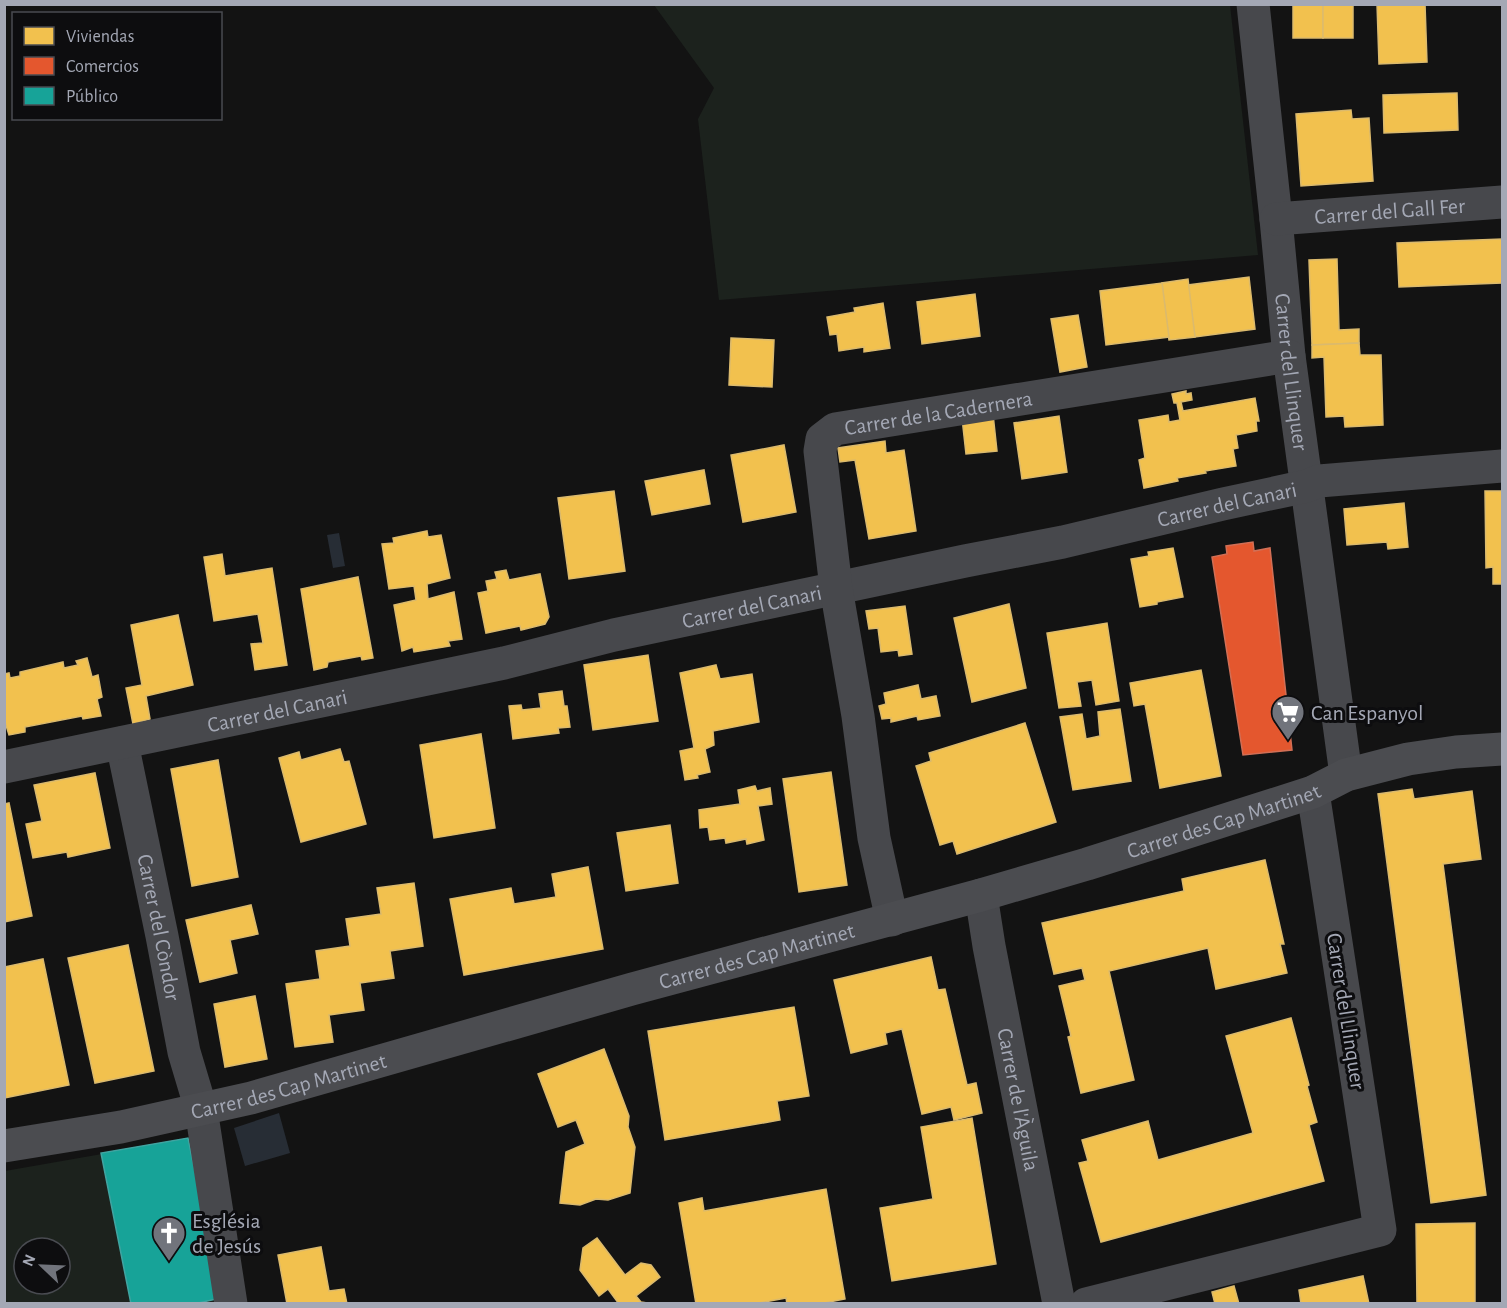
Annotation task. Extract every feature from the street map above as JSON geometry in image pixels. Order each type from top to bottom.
[{"type":"street","name":"Carrer del Llinquer","points":[[1252,4],[1289,356],[1346,775]]},
{"type":"street","name":"Carrer del Gall Fer","points":[[1276,219],[1503,202]]},
{"type":"street","name":"Carrer de la Cadernera","points":[[892,920],[874,838],[858,716],[836,588],[820,451],[822,439],[835,429],[1289,356]]},
{"type":"street","name":"Carrer del Canari","points":[[4,767],[493,666],[614,635],[1063,542],[1307,486],[1319,481],[1503,466]]},
{"type":"street","name":"Carrer del Còndor","points":[[122,743],[184,1052],[201,1108],[231,1304]]},
{"type":"street","name":"Carrer des Cap Martinet","points":[[4,1146],[121,1126],[251,1098],[621,992],[892,920],[1087,864],[1313,792],[1346,775],[1408,759],[1503,748]]},
{"type":"street","name":"Carrer del Llinquer","points":[[1086,1304],[1380,1230],[1313,792]]},
{"type":"street","name":"Carrer de l'Àguila","points":[[981,895],[1059,1304]]},
{"type":"shaded area","points":[[654,5],[1230,5],[1258,255],[719,300],[698,119],[714,88]]},
{"type":"shaded area","points":[[339,533],[345,566],[333,568],[327,535]]},
{"type":"shaded area","points":[[279,1113],[290,1153],[245,1166],[234,1128]]},
{"type":"shaded area","points":[[216,1134],[245,1303],[5,1304],[5,1171]]},
{"type":"building: Viviendas","points":[[1293,4],[1323,4],[1323,38],[1293,38]]},
{"type":"building: Viviendas","points":[[1323,4],[1353,4],[1353,38],[1323,38]]},
{"type":"building: Viviendas","points":[[1377,4],[1425,4],[1427,62],[1379,64]]},
{"type":"building: Viviendas","points":[[1457,93],[1458,130],[1384,133],[1383,95]]},
{"type":"building: Viviendas","points":[[1351,110],[1352,119],[1369,118],[1373,181],[1301,186],[1296,114]]},
{"type":"building: Viviendas","points":[[1502,239],[1502,283],[1399,287],[1397,243]]},
{"type":"building: Viviendas","points":[[1337,259],[1339,330],[1359,329],[1359,343],[1312,345],[1309,260]]},
{"type":"building: Viviendas","points":[[1249,277],[1255,329],[1195,337],[1188,285]]},
{"type":"building: Viviendas","points":[[1188,279],[1195,337],[1169,340],[1162,283]]},
{"type":"building: Viviendas","points":[[1162,283],[1169,337],[1106,345],[1100,291]]},
{"type":"building: Viviendas","points":[[975,294],[980,336],[922,344],[917,302]]},
{"type":"building: Viviendas","points":[[883,303],[890,348],[864,352],[864,347],[839,351],[837,334],[830,335],[827,317],[855,312],[854,308]]},
{"type":"building: Viviendas","points":[[1078,315],[1087,367],[1060,372],[1051,319]]},
{"type":"building: Viviendas","points":[[731,338],[774,340],[772,387],[729,385]]},
{"type":"building: Viviendas","points":[[1359,343],[1360,355],[1381,355],[1383,425],[1345,427],[1344,416],[1326,417],[1324,357],[1312,358],[1312,345]]},
{"type":"building: Viviendas","points":[[1186,391],[1186,394],[1191,393],[1192,400],[1181,402],[1183,411],[1255,398],[1259,421],[1256,421],[1257,431],[1236,435],[1238,448],[1233,449],[1236,466],[1205,471],[1206,473],[1177,478],[1178,481],[1144,488],[1139,460],[1145,458],[1139,420],[1168,415],[1169,422],[1180,420],[1177,403],[1174,403],[1172,394]]},
{"type":"building: Viviendas","points":[[993,414],[997,451],[966,454],[962,418]]},
{"type":"building: Viviendas","points":[[1059,416],[1067,472],[1022,479],[1014,423]]},
{"type":"building: Viviendas","points":[[885,441],[886,453],[904,450],[916,531],[869,539],[855,460],[840,462],[838,448]]},
{"type":"building: Viviendas","points":[[784,445],[796,512],[743,522],[731,455]]},
{"type":"building: Viviendas","points":[[704,470],[710,504],[652,515],[645,481]]},
{"type":"building: Viviendas","points":[[614,491],[625,571],[569,579],[558,498]]},
{"type":"building: Viviendas","points":[[1485,491],[1502,491],[1502,584],[1493,584],[1493,567],[1486,568]]},
{"type":"building: Viviendas","points":[[1404,503],[1408,547],[1388,549],[1387,542],[1347,545],[1344,509]]},
{"type":"building: Viviendas","points":[[427,531],[428,537],[441,535],[450,578],[427,584],[428,599],[454,592],[462,639],[448,641],[450,646],[414,652],[413,647],[402,651],[394,605],[416,600],[414,586],[389,589],[382,544],[394,543],[393,538]]},
{"type":"building: Viviendas","points":[[1173,548],[1183,597],[1140,607],[1131,559],[1149,556],[1148,552]]},
{"type":"building: Viviendas","points":[[222,554],[225,576],[272,568],[287,665],[255,670],[251,644],[263,643],[258,614],[214,621],[204,557]]},
{"type":"building: Viviendas","points":[[506,570],[509,580],[540,574],[549,617],[545,624],[521,630],[520,626],[486,633],[478,593],[488,591],[486,581],[497,579],[495,572]]},
{"type":"building: Viviendas","points":[[358,577],[373,658],[362,660],[361,656],[328,662],[327,667],[314,670],[301,589]]},
{"type":"building: Viviendas","points":[[1009,604],[1026,688],[972,702],[954,618]]},
{"type":"building: Viviendas","points":[[905,606],[912,654],[899,656],[898,650],[881,652],[878,628],[869,629],[866,611]]},
{"type":"building: Viviendas","points":[[178,615],[193,685],[146,696],[150,719],[133,724],[126,688],[142,685],[131,625]]},
{"type":"building: Viviendas","points":[[1107,623],[1119,701],[1096,705],[1092,680],[1077,682],[1081,706],[1059,708],[1047,633]]},
{"type":"building: Viviendas","points":[[648,655],[658,721],[593,730],[584,665]]},
{"type":"building: Viviendas","points":[[87,658],[92,677],[98,675],[102,697],[97,699],[101,716],[83,719],[82,716],[25,727],[25,732],[9,735],[4,719],[4,674],[9,673],[10,678],[20,676],[20,672],[63,662],[64,668],[78,665],[76,661]]},
{"type":"building: Viviendas","points":[[716,665],[720,679],[752,674],[759,722],[713,731],[714,745],[705,749],[710,772],[697,775],[698,778],[685,780],[680,751],[694,748],[680,673]]},
{"type":"building: Viviendas","points":[[1201,670],[1221,776],[1160,788],[1145,704],[1134,706],[1130,683]]},
{"type":"building: Viviendas","points":[[918,685],[921,699],[936,696],[940,716],[918,720],[917,716],[891,722],[891,718],[882,719],[879,706],[886,704],[884,693]]},
{"type":"building: Viviendas","points":[[562,691],[570,727],[558,728],[559,733],[513,739],[509,706],[521,705],[522,710],[541,708],[539,694]]},
{"type":"building: Viviendas","points":[[1120,709],[1131,781],[1073,790],[1060,717],[1082,714],[1086,739],[1100,736],[1098,712]]},
{"type":"building: Viviendas","points":[[1025,723],[1056,822],[957,854],[953,841],[940,845],[916,766],[931,761],[929,753]]},
{"type":"building: Viviendas","points":[[481,734],[495,828],[434,838],[420,745]]},
{"type":"building: Viviendas","points":[[340,749],[344,762],[349,761],[366,824],[301,842],[279,758],[299,752],[301,760]]},
{"type":"building: Viviendas","points":[[218,760],[238,877],[192,886],[171,769]]},
{"type":"building: Viviendas","points":[[831,772],[847,885],[799,892],[783,779]]},
{"type":"building: Viviendas","points":[[95,773],[110,848],[68,857],[67,852],[33,858],[26,824],[42,821],[34,785]]},
{"type":"building: Viviendas","points":[[755,786],[757,791],[770,788],[772,804],[758,806],[764,840],[747,844],[746,839],[726,843],[725,838],[710,840],[708,827],[700,828],[699,810],[740,804],[738,790]]},
{"type":"building: Viviendas","points":[[1412,789],[1414,799],[1472,791],[1481,859],[1443,864],[1486,1195],[1431,1203],[1378,794]]},
{"type":"building: Viviendas","points":[[9,803],[32,916],[4,922],[4,804]]},
{"type":"building: Viviendas","points":[[670,825],[678,883],[626,891],[617,833]]},
{"type":"building: Viviendas","points":[[1265,860],[1284,944],[1280,944],[1287,973],[1216,989],[1208,948],[1109,971],[1134,1080],[1081,1093],[1059,986],[1085,980],[1082,968],[1054,974],[1042,923],[1184,891],[1182,879]]},
{"type":"building: Viviendas","points":[[588,867],[603,949],[464,975],[450,899],[511,888],[514,904],[556,897],[552,874]]},
{"type":"building: Viviendas","points":[[414,883],[423,946],[390,951],[394,978],[360,983],[364,1010],[329,1015],[333,1042],[295,1047],[286,984],[320,979],[316,951],[350,946],[346,919],[381,914],[377,888]]},
{"type":"building: Viviendas","points":[[251,905],[258,934],[230,940],[237,973],[200,982],[186,920]]},
{"type":"building: Viviendas","points":[[128,945],[154,1071],[95,1083],[68,958]]},
{"type":"building: Viviendas","points":[[931,957],[938,990],[945,989],[967,1085],[976,1083],[982,1113],[954,1120],[951,1107],[922,1114],[902,1029],[885,1033],[887,1044],[851,1053],[834,980]]},
{"type":"building: Viviendas","points":[[43,959],[69,1085],[4,1098],[4,967]]},
{"type":"building: Viviendas","points":[[255,996],[267,1059],[225,1067],[214,1004]]},
{"type":"building: Viviendas","points":[[794,1007],[809,1096],[777,1101],[780,1120],[665,1140],[648,1031]]},
{"type":"building: Viviendas","points":[[1291,1018],[1317,1122],[1309,1125],[1324,1181],[1101,1242],[1079,1163],[1088,1161],[1082,1140],[1148,1121],[1158,1160],[1253,1133],[1226,1036]]},
{"type":"building: Viviendas","points":[[604,1049],[629,1116],[628,1127],[635,1147],[630,1193],[608,1200],[596,1199],[580,1205],[560,1203],[566,1152],[585,1144],[576,1120],[558,1127],[538,1074]]},
{"type":"building: Viviendas","points":[[972,1118],[996,1264],[892,1281],[880,1208],[933,1199],[921,1127]]},
{"type":"building: Viviendas","points":[[826,1189],[845,1299],[819,1304],[787,1304],[786,1298],[754,1304],[696,1304],[679,1203],[702,1198],[704,1211]]},
{"type":"building: Viviendas","points":[[1475,1223],[1475,1304],[1417,1304],[1416,1224]]},
{"type":"building: Viviendas","points":[[597,1238],[625,1275],[641,1263],[651,1265],[660,1277],[636,1296],[641,1302],[654,1304],[619,1304],[608,1289],[599,1296],[580,1270],[583,1248]]},
{"type":"building: Viviendas","points":[[321,1247],[329,1291],[344,1289],[347,1304],[287,1304],[278,1255]]},
{"type":"building: Viviendas","points":[[1363,1276],[1369,1304],[1301,1304],[1299,1290]]},
{"type":"building: Viviendas","points":[[1234,1286],[1239,1304],[1215,1304],[1212,1292]]},
{"type":"building: Comercios","points":[[1253,542],[1254,551],[1270,548],[1292,750],[1243,755],[1212,557],[1227,554],[1226,546]]},
{"type":"building: Público","points":[[188,1138],[221,1298],[194,1304],[131,1304],[101,1153]]},
{"type":"place","name":"Can Espanyol","points":[[1288,741]]},
{"type":"place","name":"Església de Jesús","points":[[169,1262]]}]
